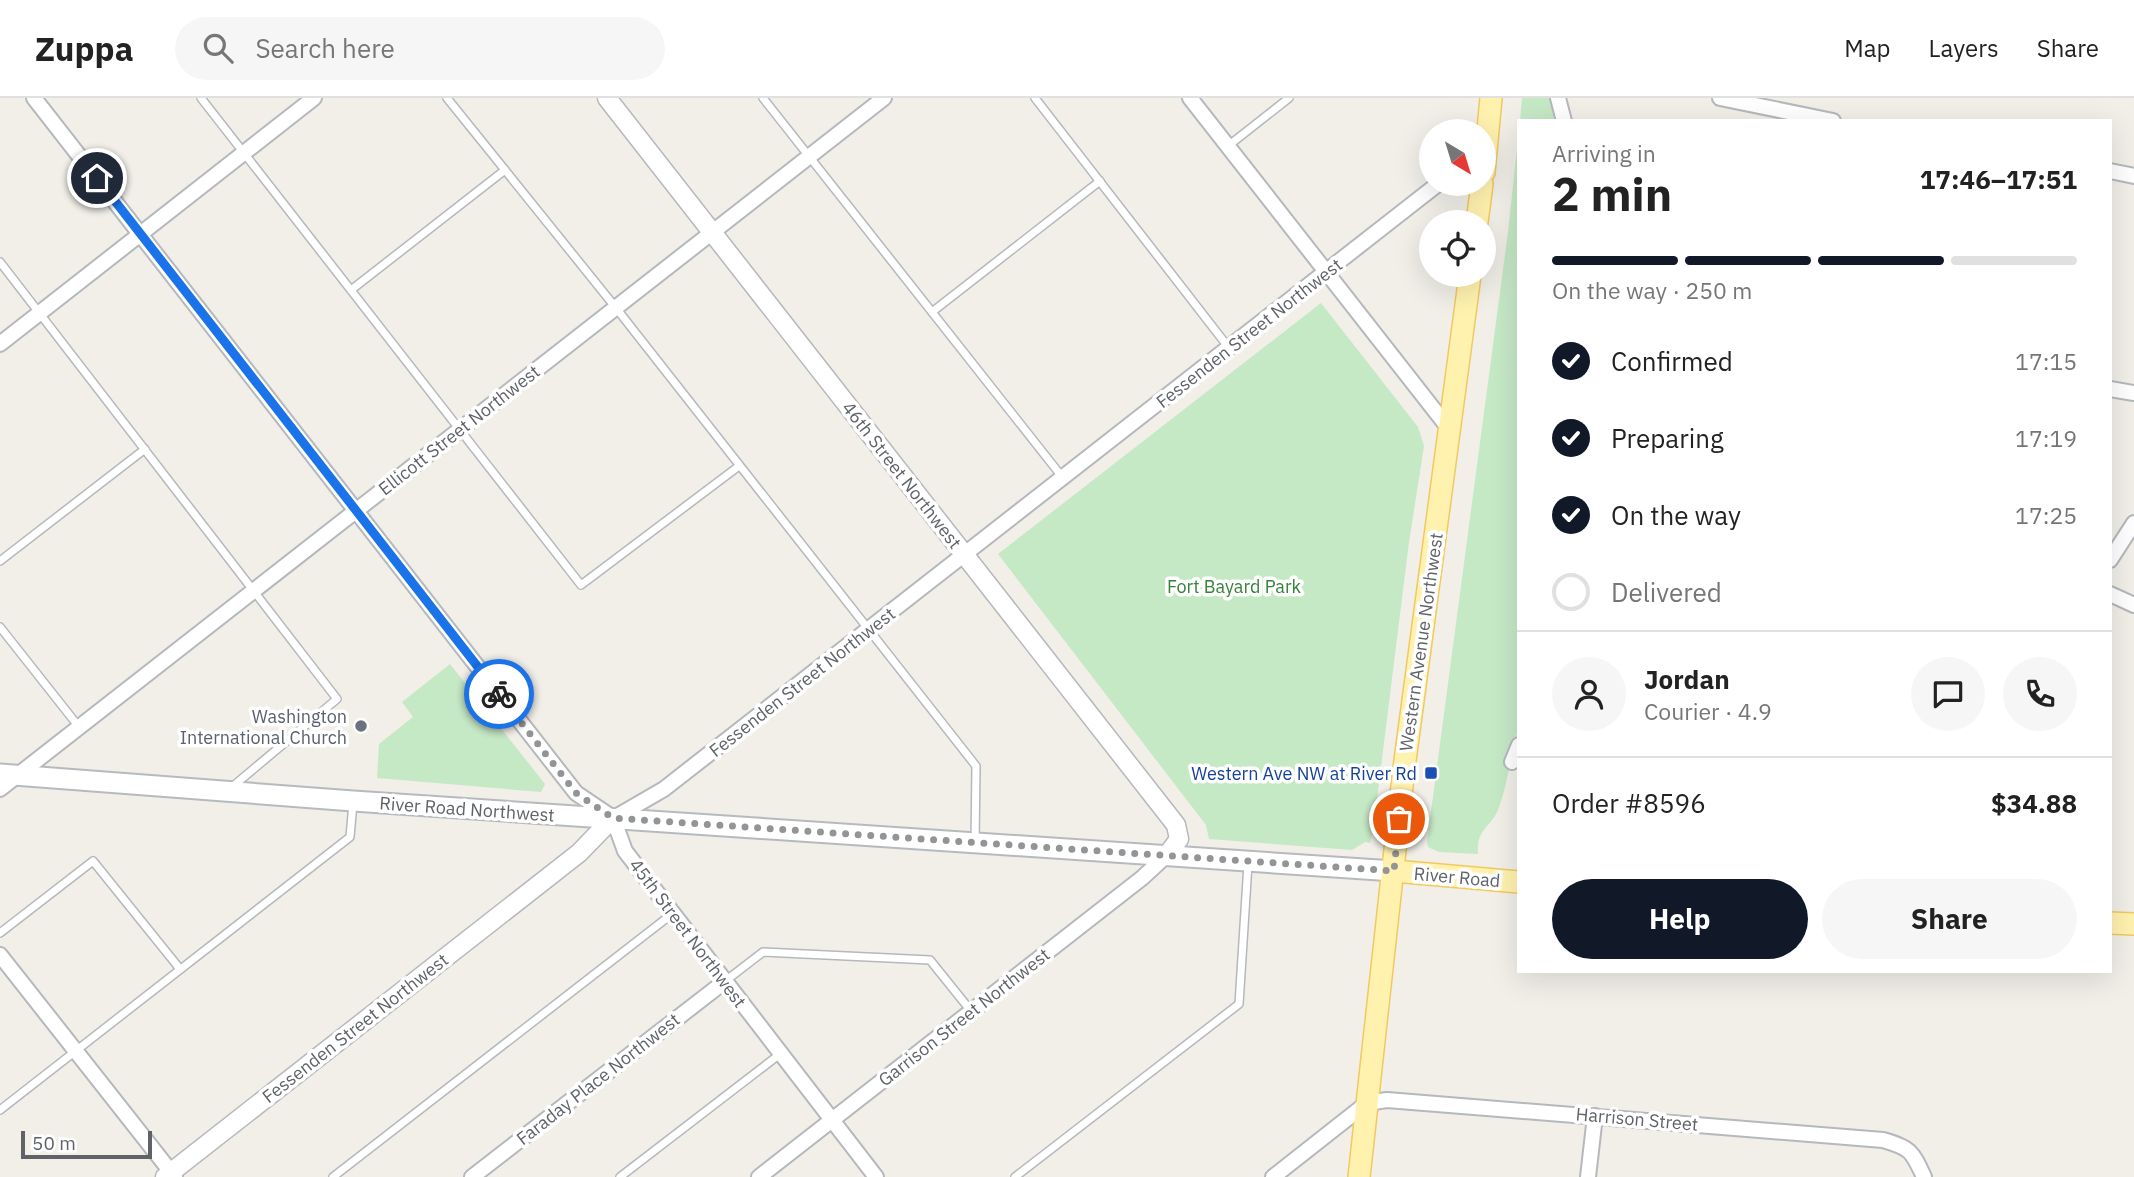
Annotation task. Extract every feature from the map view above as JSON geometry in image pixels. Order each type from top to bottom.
[{"type":"main road","points":[[1490,119],[1492,98]]},
{"type":"main road","name":"Western Avenue Northwest","points":[[1359,1177],[1404,768],[1468,287]]},
{"type":"main road","name":"River Road Northwest","points":[[9,774],[353,801],[1394,871]]},
{"type":"main road","name":"River Road","points":[[1394,871],[1517,882]]},
{"type":"main road","points":[[2112,923],[2134,925]]},
{"type":"street","points":[[34,98],[576,793],[613,818]]},
{"type":"street","points":[[0,344],[314,98]]},
{"type":"street","name":"46th Street Northwest","points":[[607,98],[1176,825],[1179,839],[1168,854]]},
{"type":"street","name":"Ellicott Street Northwest","points":[[0,789],[9,774],[79,727],[884,98]]},
{"type":"street","points":[[1190,98],[1450,430]]},
{"type":"street","points":[[1558,98],[1563,119]]},
{"type":"street","points":[[1720,98],[1823,119]]},
{"type":"street","points":[[2112,171],[2134,176]]},
{"type":"street","name":"Fessenden Street Northwest","points":[[170,1175],[579,853],[613,818],[658,794],[1423,196]]},
{"type":"street","points":[[2112,389],[2134,393]]},
{"type":"street","points":[[2112,556],[2134,523]]},
{"type":"street","points":[[2112,595],[2134,605]]},
{"type":"street","points":[[1512,762],[1517,750]]},
{"type":"street","name":"45th Street Northwest","points":[[613,818],[625,851],[876,1177]]},
{"type":"street","name":"Garrison Street Northwest","points":[[759,1177],[1142,878],[1168,854]]},
{"type":"street","points":[[0,955],[170,1175]]},
{"type":"street","name":"Faraday Place Northwest","points":[[472,1177],[724,982]]},
{"type":"street","name":"Harrison Street","points":[[1367,1103],[1393,1100],[1883,1140],[1906,1147],[1924,1177]]},
{"type":"street","points":[[1273,1177],[1367,1103]]},
{"type":"street","points":[[1588,1177],[1595,1116]]},
{"type":"lane","points":[[201,98],[581,585],[739,466]]},
{"type":"lane","points":[[447,98],[616,308],[976,766],[975,843]]},
{"type":"lane","points":[[763,98],[1063,478]]},
{"type":"lane","points":[[1035,98],[1229,348]]},
{"type":"lane","points":[[1228,146],[1289,98]]},
{"type":"lane","points":[[351,290],[505,170]]},
{"type":"lane","points":[[932,312],[1100,181]]},
{"type":"lane","points":[[0,262],[337,699],[229,790]]},
{"type":"lane","points":[[0,561],[145,449]]},
{"type":"lane","points":[[0,627],[79,727]]},
{"type":"lane","points":[[0,1110],[350,837],[353,801]]},
{"type":"lane","points":[[1015,1177],[1239,1004],[1248,860]]},
{"type":"lane","points":[[0,933],[93,861],[180,970]]},
{"type":"lane","points":[[333,1177],[672,914]]},
{"type":"lane","points":[[724,982],[763,952],[930,960],[971,1012]]},
{"type":"lane","points":[[620,1177],[780,1054]]},
{"type":"green space","points":[[1522,98],[1550,98],[1555,119],[1520,119]]},
{"type":"green space","points":[[1517,149],[1517,734],[1502,797],[1496,814],[1479,838],[1478,854],[1439,852],[1428,847],[1427,842]]},
{"type":"green space","name":"Fort Bayard Park","points":[[1321,303],[1418,427],[1424,446],[1409,542],[1373,831],[1370,843],[1365,842],[1352,850],[1209,839],[1206,825],[998,554]]},
{"type":"green space","points":[[450,664],[545,784],[541,792],[377,778],[379,744],[413,717],[402,702]]},
{"type":"way so far","points":[[499,694],[576,793],[613,818],[1394,871],[1399,819]]},
{"type":"place","name":"Washington International Church","points":[[361,726]]},
{"type":"place","name":"Western Ave NW at River Rd","points":[[1431,773]]},
{"type":"route","points":[[97,178],[499,694]]}]
